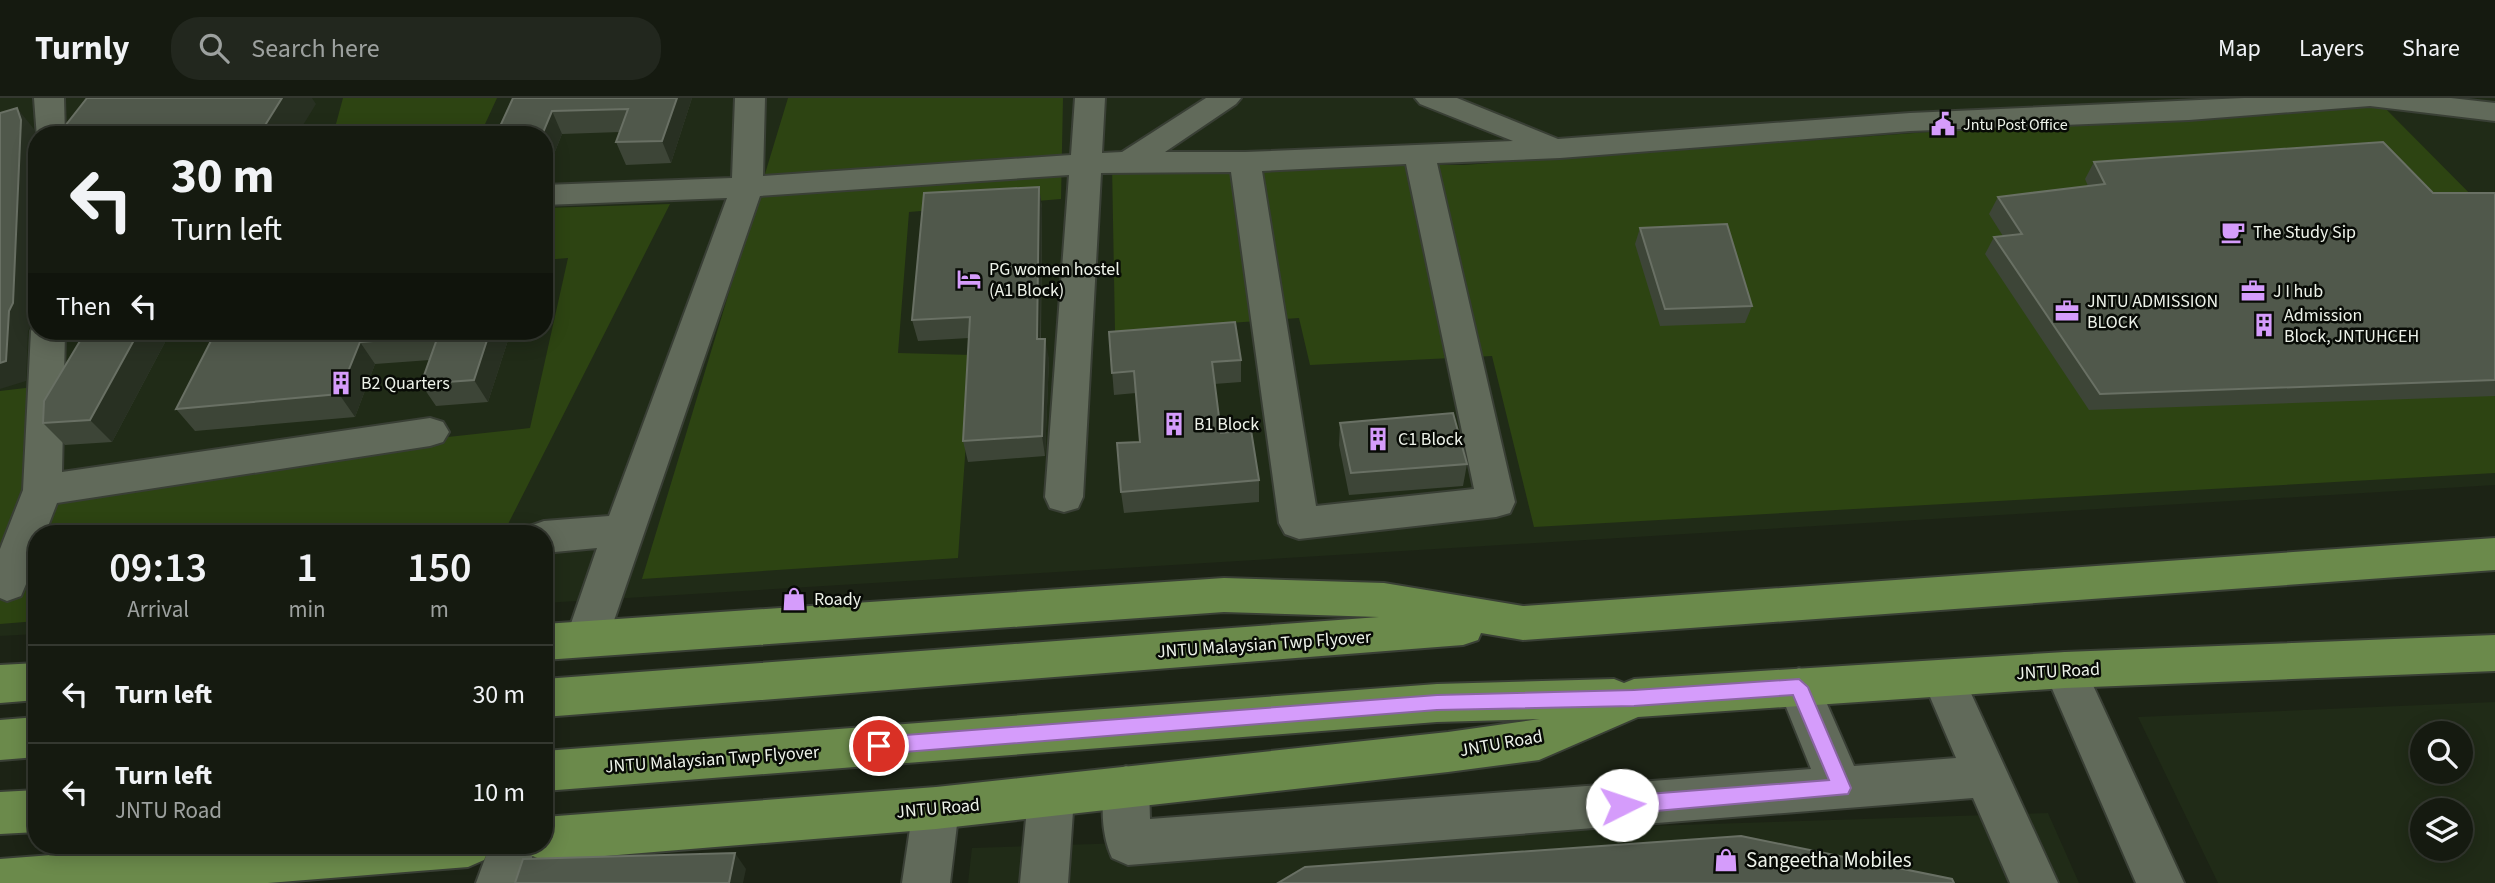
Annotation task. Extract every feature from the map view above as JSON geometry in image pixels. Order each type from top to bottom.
[{"type":"main road","points":[[553,641],[1224,595],[1384,600],[1522,623],[2495,554]]},
{"type":"main road","name":"JNTU Malaysian Twp Flyover","points":[[553,697],[1522,623]]},
{"type":"main road","name":"JNTU Road","points":[[553,838],[1051,797],[1539,740],[1634,698],[2065,670],[2495,653]]},
{"type":"main road","points":[[0,684],[28,682]]},
{"type":"main road","name":"JNTU Malaysian Twp Flyover","points":[[553,770],[1437,703],[1634,698]]},
{"type":"main road","points":[[0,740],[28,738]]},
{"type":"main road","points":[[0,813],[28,811]]},
{"type":"main road","points":[[0,882],[103,878],[368,854]]},
{"type":"street","points":[[48,98],[50,126]]},
{"type":"street","points":[[587,638],[623,530],[747,187],[750,98]]},
{"type":"street","points":[[1064,497],[1090,98]]},
{"type":"street","points":[[1129,161],[1226,98]]},
{"type":"street","points":[[1430,98],[1560,148]]},
{"type":"street","points":[[553,195],[747,187],[1129,161],[1245,162],[1560,148],[2192,104],[2368,98]]},
{"type":"street","points":[[2374,98],[2495,113]]},
{"type":"street","points":[[1245,162],[1299,523],[1496,502],[1419,153]]},
{"type":"street","points":[[32,525],[42,490],[48,340]]},
{"type":"street","points":[[42,490],[430,432]]},
{"type":"street","points":[[553,536],[623,530]]},
{"type":"street","points":[[15,584],[28,539]]},
{"type":"street","points":[[2065,670],[2160,883]]},
{"type":"street","points":[[1944,678],[2034,883]]},
{"type":"street","points":[[1799,687],[1841,788]]},
{"type":"street","points":[[1126,787],[1128,843],[1987,776]]},
{"type":"street","points":[[1044,883],[1051,797]]},
{"type":"street","points":[[926,883],[936,808]]},
{"type":"street","points":[[500,883],[510,854]]},
{"type":"shaded area","points":[[0,98],[2495,98],[2495,485],[553,602],[553,525],[28,525],[28,634],[0,636]]},
{"type":"shaded area","points":[[2495,702],[2495,883],[2218,883],[2138,717]]},
{"type":"shaded area","points":[[2048,813],[2079,883],[968,883],[972,848]]},
{"type":"green space","points":[[343,98],[497,98],[484,126],[335,126]]},
{"type":"green space","points":[[788,98],[1063,98],[1061,199],[909,212],[898,353],[972,355],[958,558],[642,579]]},
{"type":"green space","points":[[2377,100],[2495,219],[2495,473],[1534,527],[1492,356],[1310,365],[1299,318],[1115,331],[1112,164],[1464,165]]},
{"type":"green space","points":[[670,204],[508,525],[28,525],[28,622],[0,624],[0,391],[68,383],[24,483],[530,428],[550,340],[553,340],[553,325],[568,258],[553,259],[553,208]]},
{"type":"building","points":[[87,98],[282,98],[265,126],[65,126]]},
{"type":"building","points":[[513,98],[677,98],[662,141],[616,142],[628,109],[552,111],[546,126],[500,126]]},
{"type":"building","points":[[17,108],[21,120],[13,303],[9,311],[6,361],[0,363],[0,113]]},
{"type":"building","name":"Admission Block, JNTUHCEH","points":[[2383,142],[2433,193],[2495,193],[2495,380],[2100,394],[1994,237],[2022,234],[1998,197],[2105,184],[2094,162]]},
{"type":"building","points":[[1039,187],[1037,339],[1045,339],[1042,436],[963,441],[970,317],[912,320],[924,193]]},
{"type":"building","points":[[1727,224],[1752,306],[1665,309],[1640,228]]},
{"type":"building","name":"B1 Block","points":[[1235,322],[1241,360],[1212,362],[1221,433],[1251,430],[1259,480],[1121,492],[1117,443],[1140,442],[1134,371],[1112,373],[1109,332]]},
{"type":"building","points":[[81,340],[134,340],[90,420],[43,423],[44,401]]},
{"type":"building","points":[[211,340],[386,340],[360,342],[339,394],[176,409]]},
{"type":"building","points":[[437,340],[487,340],[474,380],[421,384]]},
{"type":"building","points":[[1453,413],[1467,464],[1351,473],[1340,423]]},
{"type":"building","points":[[1741,836],[1952,879],[1954,883],[1278,883],[1305,867]]},
{"type":"building","points":[[735,853],[729,883],[515,883],[523,859]]},
{"type":"place","name":"Jntu Post Office","points":[[1943,124]]},
{"type":"place","name":"The Study Sip","points":[[2233,232]]},
{"type":"place","name":"PG women hostel (A1 Block)","points":[[969,279]]},
{"type":"place","name":"J I hub","points":[[2253,291]]},
{"type":"place","name":"JNTU ADMISSION BLOCK","points":[[2067,311]]},
{"type":"place","name":"Admission Block, JNTUHCEH","points":[[2264,325]]},
{"type":"place","name":"B2 Quarters","points":[[341,383]]},
{"type":"place","name":"B1 Block","points":[[1174,424]]},
{"type":"place","name":"C1 Block","points":[[1378,439]]},
{"type":"place","name":"Roady","points":[[794,599]]},
{"type":"place","name":"Sangeetha Mobiles","points":[[1726,860]]},
{"type":"route","points":[[879,746],[1437,703],[1634,698],[1799,687],[1841,788],[1622,805]]}]
